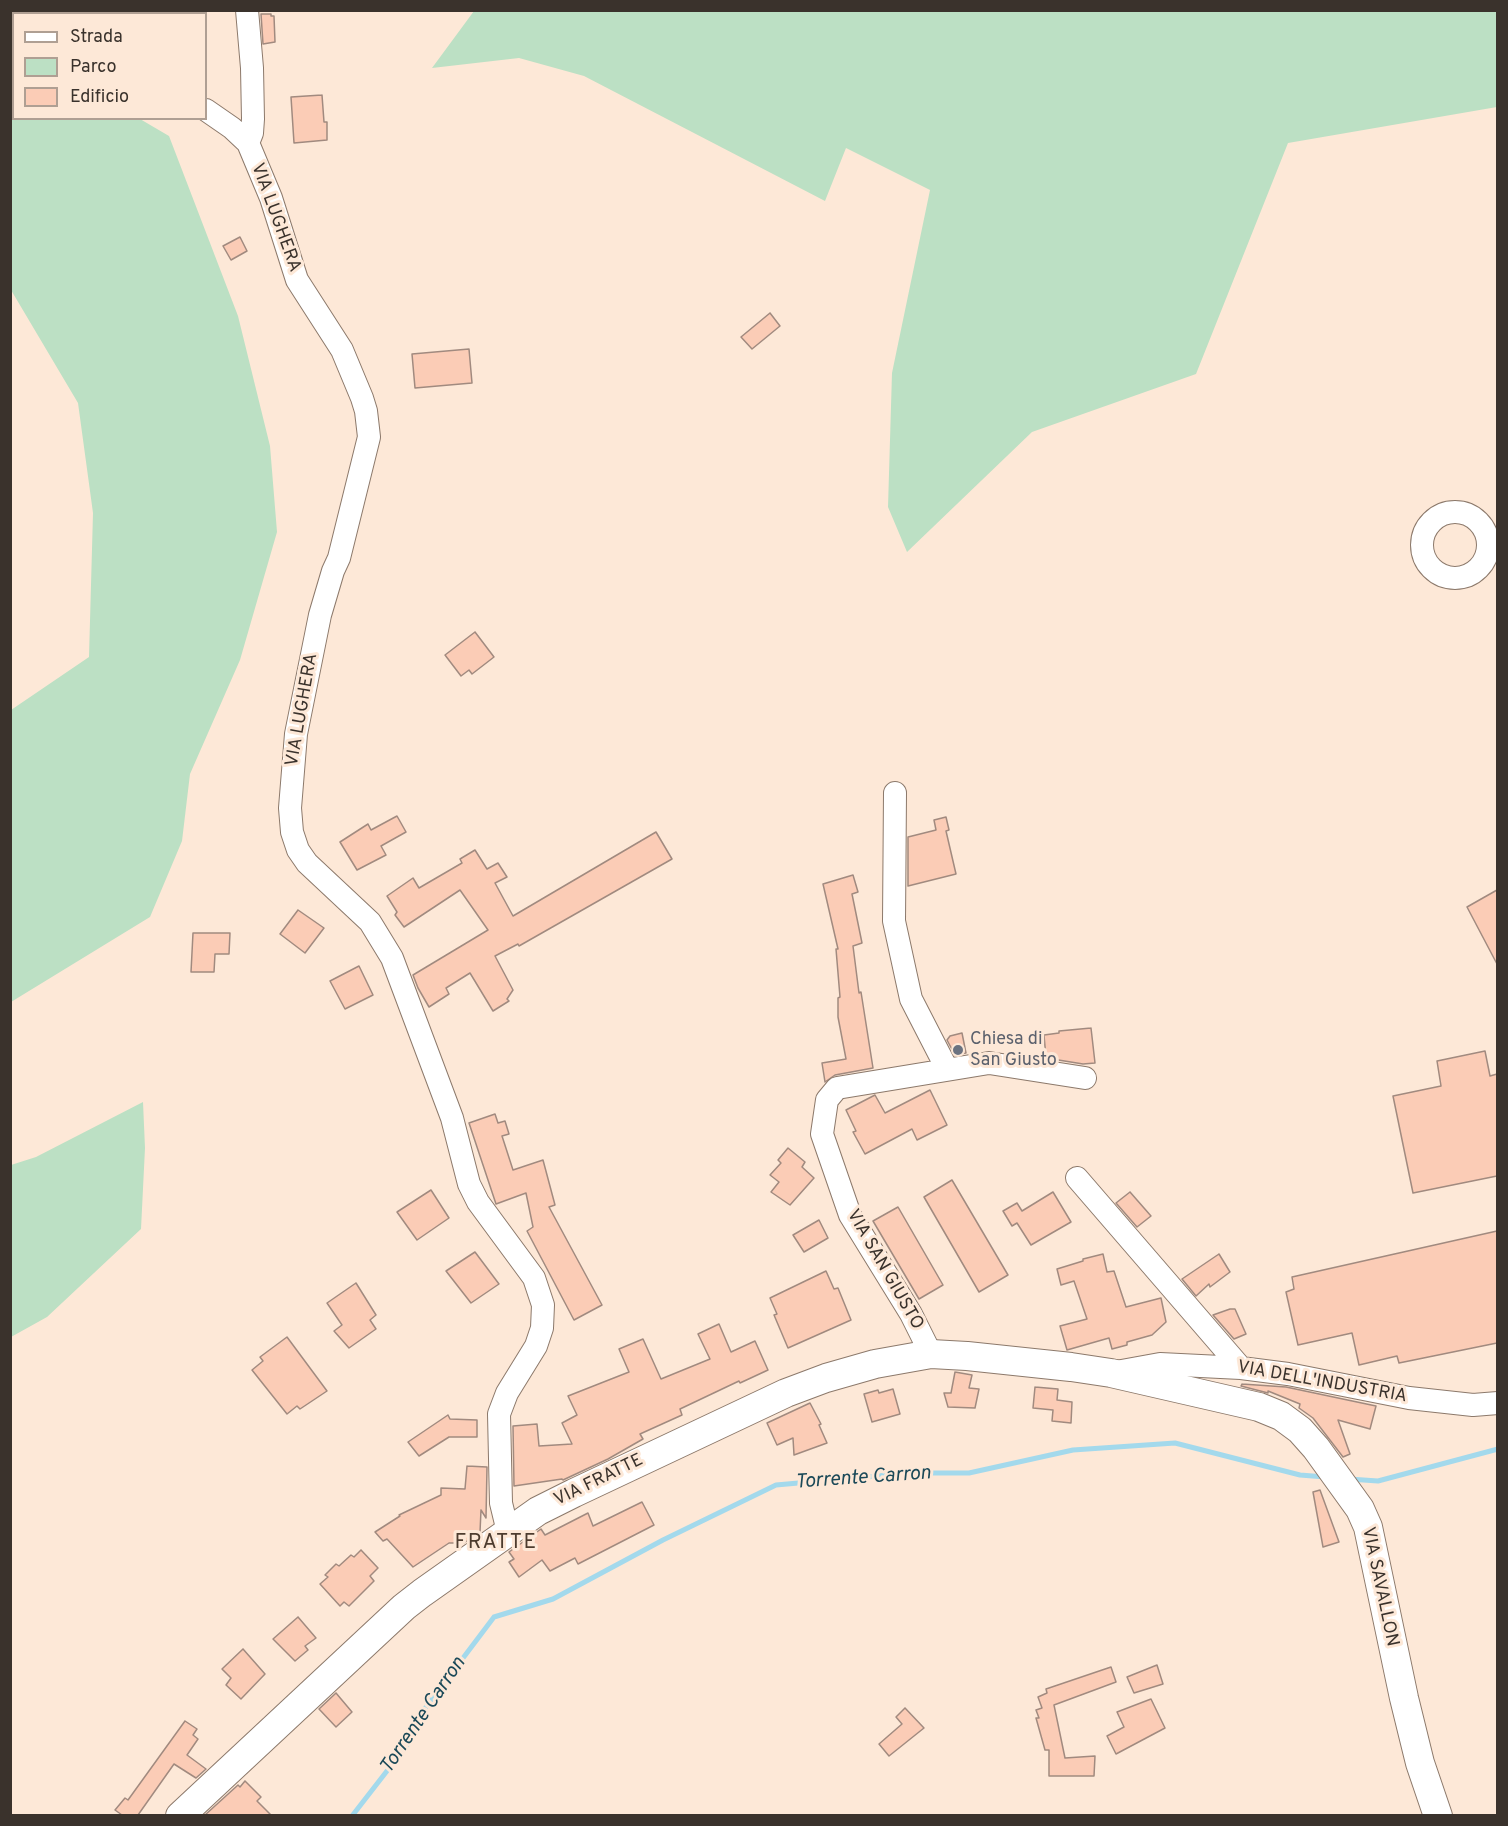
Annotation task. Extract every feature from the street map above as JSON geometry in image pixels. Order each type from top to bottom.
[{"type":"main road","name":"VIA FRATTE","points":[[180,1815],[404,1607],[538,1511],[574,1492],[786,1393],[865,1367],[931,1354],[1048,1364],[1111,1373]]},
{"type":"main road","name":"VIA SAVALLON","points":[[1111,1373],[1194,1394],[1259,1407],[1281,1416],[1300,1430],[1316,1448],[1360,1509],[1368,1527],[1411,1727],[1438,1815]]},
{"type":"street","points":[[247,10],[253,118],[252,133],[248,143]]},
{"type":"street","name":"VIA LUGHERA","points":[[207,111],[248,143],[271,198],[297,280],[342,351],[362,398],[369,437],[339,558],[320,615],[296,734],[290,808],[292,832],[298,850],[307,863],[365,916],[380,936],[392,958],[452,1118],[469,1184],[478,1202],[534,1278],[543,1305],[542,1328],[536,1346],[507,1393],[499,1414],[501,1503],[508,1532]]},
{"type":"street","points":[[895,793],[894,921],[911,999],[947,1069]]},
{"type":"street","name":"VIA SAN GIUSTO","points":[[931,1354],[911,1314],[850,1215],[822,1134],[827,1100],[837,1088],[989,1063],[1085,1078]]},
{"type":"street","points":[[1077,1178],[1241,1368]]},
{"type":"street","name":"VIA DELL'INDUSTRIA","points":[[1111,1373],[1160,1364],[1241,1368],[1288,1374],[1409,1398],[1473,1405],[1497,1403]]},
{"type":"green space","points":[[474,11],[1497,11],[1497,107],[1288,143],[1196,374],[1032,432],[907,552],[888,507],[892,373],[930,190],[846,148],[825,201],[584,76],[519,58],[432,68]]},
{"type":"green space","points":[[11,26],[12,120],[142,120],[169,136],[238,316],[270,446],[277,532],[240,660],[190,774],[182,841],[150,917],[11,1002],[11,710],[89,657],[93,513],[78,403],[11,290]]},
{"type":"green space","points":[[143,1102],[145,1148],[141,1229],[47,1317],[11,1337],[11,1165],[36,1157]]},
{"type":"building","points":[[261,14],[274,16],[275,42],[263,44]]},
{"type":"building","points":[[322,95],[324,122],[327,122],[327,140],[294,143],[291,97]]},
{"type":"building","points":[[240,237],[247,251],[231,260],[223,246]]},
{"type":"building","points":[[770,313],[780,326],[752,349],[741,337]]},
{"type":"building","points":[[469,349],[472,383],[415,388],[412,354]]},
{"type":"building","points":[[475,632],[494,657],[472,674],[469,670],[461,676],[445,655]]},
{"type":"building","points":[[397,816],[406,832],[381,846],[386,855],[357,870],[340,842],[368,824],[371,830]]},
{"type":"building","points":[[946,817],[949,830],[946,831],[956,874],[908,886],[908,837],[936,830],[934,820]]},
{"type":"building","points":[[656,832],[672,859],[519,946],[518,944],[495,956],[513,990],[507,999],[509,1001],[493,1011],[470,973],[446,988],[449,994],[429,1007],[413,975],[488,930],[460,890],[404,927],[395,915],[397,912],[387,896],[413,878],[419,888],[462,863],[460,859],[475,850],[487,869],[498,863],[507,877],[495,883],[513,916]]},
{"type":"building","points":[[853,875],[858,892],[852,894],[862,943],[853,946],[873,1068],[835,1075],[825,1082],[822,1063],[846,1059],[838,1017],[838,998],[840,997],[836,949],[838,949],[823,884]]},
{"type":"building","points":[[1497,890],[1497,964],[1467,907]]},
{"type":"building","points":[[298,910],[324,928],[305,953],[280,934]]},
{"type":"building","points":[[193,933],[230,933],[229,954],[215,954],[214,972],[191,972]]},
{"type":"building","points":[[359,966],[373,995],[345,1009],[330,981]]},
{"type":"building","points":[[1091,1028],[1095,1063],[1083,1064],[1046,1058],[1044,1035]]},
{"type":"building","name":"Chiesa di San Giusto","points":[[962,1033],[966,1053],[955,1055],[947,1040],[950,1036]]},
{"type":"building","points":[[1485,1051],[1490,1076],[1497,1074],[1497,1176],[1413,1193],[1393,1096],[1441,1086],[1437,1061]]},
{"type":"building","points":[[930,1090],[947,1125],[917,1140],[912,1129],[865,1154],[853,1132],[856,1131],[846,1110],[875,1095],[885,1113]]},
{"type":"building","points":[[495,1114],[498,1123],[505,1121],[509,1134],[502,1136],[513,1170],[543,1160],[555,1205],[549,1207],[602,1305],[574,1320],[527,1231],[533,1227],[526,1193],[496,1204],[469,1123]]},
{"type":"building","points":[[788,1148],[805,1162],[802,1167],[814,1178],[790,1205],[771,1192],[779,1182],[770,1175],[781,1163],[778,1160]]},
{"type":"building","points":[[952,1180],[1008,1275],[979,1292],[924,1197]]},
{"type":"building","points":[[431,1190],[449,1218],[417,1240],[397,1212]]},
{"type":"building","points":[[1053,1192],[1071,1222],[1031,1245],[1017,1223],[1012,1226],[1003,1211],[1017,1203],[1022,1211]]},
{"type":"building","points":[[1130,1192],[1151,1216],[1137,1227],[1116,1203]]},
{"type":"building","points":[[898,1207],[943,1285],[919,1299],[873,1221]]},
{"type":"building","points":[[819,1220],[828,1238],[804,1252],[793,1235]]},
{"type":"building","points":[[1497,1231],[1497,1343],[1399,1363],[1397,1356],[1359,1365],[1352,1333],[1298,1345],[1286,1292],[1294,1289],[1292,1277]]},
{"type":"building","points":[[475,1252],[499,1284],[471,1303],[446,1271]]},
{"type":"building","points":[[1103,1254],[1107,1272],[1114,1271],[1126,1307],[1161,1298],[1166,1322],[1152,1335],[1127,1342],[1127,1345],[1112,1349],[1109,1338],[1067,1350],[1060,1326],[1087,1319],[1074,1281],[1061,1285],[1057,1269]]},
{"type":"building","points":[[1219,1254],[1230,1272],[1210,1287],[1209,1284],[1196,1296],[1182,1279]]},
{"type":"building","points":[[826,1271],[834,1289],[838,1288],[851,1320],[788,1348],[774,1315],[777,1314],[770,1298]]},
{"type":"building","points":[[356,1283],[376,1315],[370,1320],[376,1329],[349,1348],[334,1331],[342,1325],[327,1303]]},
{"type":"building","points":[[1235,1309],[1246,1334],[1234,1339],[1213,1315]]},
{"type":"building","points":[[719,1324],[731,1352],[755,1341],[768,1370],[680,1409],[682,1415],[640,1434],[643,1439],[608,1459],[563,1480],[514,1486],[513,1426],[537,1424],[539,1446],[572,1444],[562,1423],[577,1415],[568,1396],[629,1372],[619,1349],[643,1339],[661,1379],[710,1359],[698,1334]]},
{"type":"building","points":[[287,1337],[327,1391],[300,1409],[297,1406],[287,1414],[252,1370],[263,1361],[260,1357]]},
{"type":"building","points":[[955,1372],[972,1375],[969,1388],[979,1389],[975,1408],[948,1407],[944,1393],[951,1393]]},
{"type":"building","points":[[1242,1384],[1286,1387],[1376,1406],[1370,1429],[1338,1420],[1350,1454],[1343,1457],[1313,1418],[1299,1408],[1300,1404],[1268,1391],[1268,1393],[1241,1386]]},
{"type":"building","points":[[1035,1387],[1058,1389],[1057,1400],[1072,1402],[1071,1423],[1052,1421],[1053,1410],[1033,1408]]},
{"type":"building","points":[[893,1389],[900,1414],[872,1422],[864,1394]]},
{"type":"building","points":[[810,1403],[821,1424],[819,1425],[827,1443],[794,1455],[793,1438],[777,1445],[767,1423]]},
{"type":"building","points":[[448,1415],[450,1419],[477,1420],[477,1437],[449,1437],[419,1456],[408,1442]]},
{"type":"building","points":[[467,1466],[487,1467],[486,1518],[481,1510],[480,1532],[464,1543],[449,1543],[413,1567],[387,1539],[383,1541],[375,1532],[399,1515],[441,1495],[441,1488],[465,1489]]},
{"type":"building","points":[[1320,1490],[1339,1542],[1323,1547],[1313,1492]]},
{"type":"building","points":[[642,1502],[654,1525],[578,1564],[575,1558],[550,1571],[542,1560],[519,1577],[509,1562],[514,1559],[509,1552],[541,1529],[545,1535],[588,1513],[593,1526]]},
{"type":"building","points":[[361,1550],[378,1568],[370,1576],[374,1581],[349,1606],[344,1602],[340,1606],[320,1584],[328,1577],[325,1575],[336,1564],[339,1566],[351,1555],[354,1557]]},
{"type":"building","points":[[298,1617],[316,1638],[305,1646],[308,1650],[295,1661],[273,1639]]},
{"type":"building","points":[[243,1649],[265,1674],[241,1699],[226,1685],[231,1678],[222,1669]]},
{"type":"building","points":[[1157,1665],[1163,1684],[1134,1693],[1127,1677]]},
{"type":"building","points":[[1111,1667],[1116,1682],[1054,1705],[1065,1758],[1095,1756],[1094,1776],[1049,1776],[1049,1750],[1045,1750],[1036,1718],[1039,1718],[1036,1710],[1042,1708],[1038,1697],[1047,1693],[1046,1689]]},
{"type":"building","points":[[336,1693],[352,1712],[336,1727],[319,1709]]},
{"type":"building","points":[[1151,1699],[1165,1728],[1116,1754],[1107,1736],[1124,1727],[1117,1712]]},
{"type":"building","points":[[905,1708],[924,1728],[889,1756],[879,1744],[902,1724],[896,1717]]},
{"type":"building","points":[[185,1721],[197,1729],[193,1735],[198,1739],[187,1755],[206,1769],[196,1778],[174,1764],[138,1815],[122,1815],[115,1810],[125,1798],[128,1800]]},
{"type":"building","points":[[245,1781],[261,1797],[257,1801],[271,1815],[205,1815],[238,1785],[240,1787]]},
{"type":"waterway","name":"Torrente Carron","points":[[352,1816],[411,1740],[414,1723],[494,1617],[553,1599],[663,1540],[776,1485],[911,1473],[969,1473],[1073,1450],[1175,1443],[1300,1475],[1325,1477]]},
{"type":"waterway","name":"Torrente Carron","points":[[1349,1479],[1378,1481],[1498,1449]]},
{"type":"place","name":"Chiesa di San Giusto","points":[[958,1050]]},
{"type":"district","name":"FRATTE","points":[[496,1544]]}]
